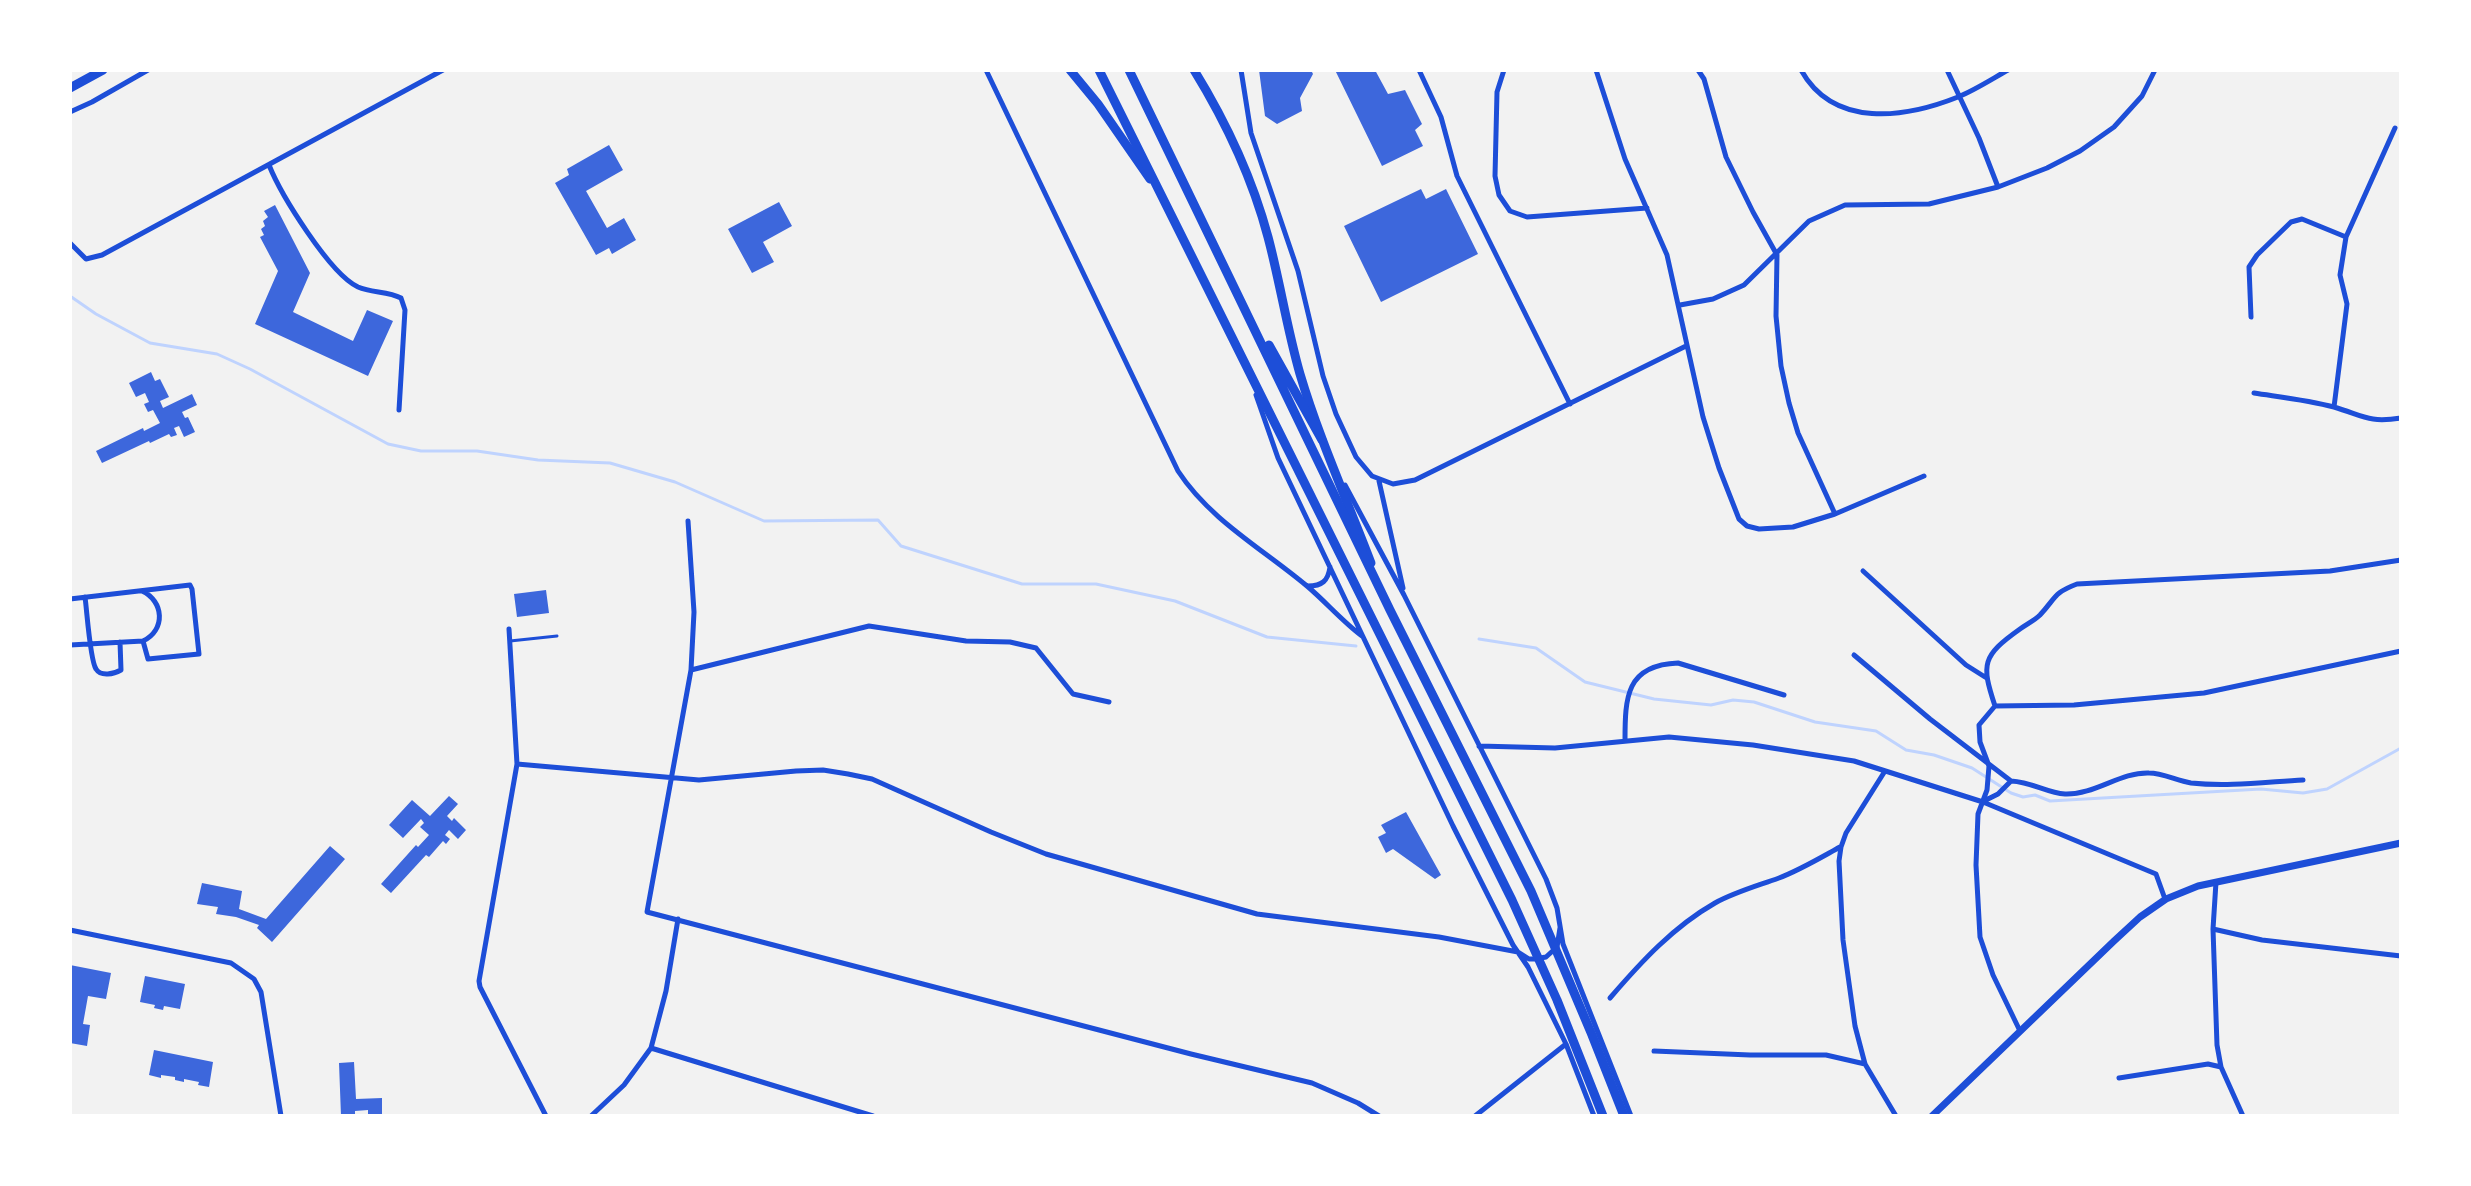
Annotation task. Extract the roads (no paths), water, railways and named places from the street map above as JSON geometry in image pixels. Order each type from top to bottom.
[{"type":"main road","points":[[70,88],[103,70]]},
{"type":"main road","points":[[1070,70],[1163,198]]},
{"type":"main road","points":[[1099,70],[1512,900],[1557,1000],[1603,1116]]},
{"type":"main road","points":[[1129,70],[1390,610],[1531,891],[1624,1116]]},
{"type":"main road","points":[[1194,70],[1231,137],[1255,195],[1269,239],[1299,371],[1322,440]]},
{"type":"main road","points":[[1223,265],[1322,440],[1390,610]]},
{"type":"street","points":[[70,112],[148,70]]},
{"type":"street","points":[[70,243],[86,259],[94,258],[443,70]]},
{"type":"street","points":[[986,70],[1178,471],[1194,495],[1214,513],[1307,585],[1363,637]]},
{"type":"street","points":[[1241,70],[1251,133],[1298,271],[1329,395],[1356,457],[1378,480],[1393,484],[1415,480],[1686,346]]},
{"type":"street","points":[[1419,70],[1441,117],[1457,176],[1570,404]]},
{"type":"street","points":[[1504,70],[1497,92],[1495,176],[1499,195],[1510,211],[1527,217],[1647,208]]},
{"type":"street","points":[[1596,70],[1625,159],[1667,255],[1703,417],[1739,519],[1747,526],[1793,527],[1835,514],[1924,476]]},
{"type":"street","points":[[1698,70],[1704,79],[1726,157],[1777,255],[1776,316],[1781,366],[1789,403],[1798,433],[1835,514]]},
{"type":"street","points":[[1801,70],[1829,101],[1869,116],[1919,110],[1960,96],[2008,70]]},
{"type":"street","points":[[1947,70],[1998,187]]},
{"type":"street","points":[[1680,305],[1713,299],[1744,285],[1809,221],[1845,205],[1929,204],[1998,187],[2047,168],[2080,151],[2114,127],[2142,96],[2155,70]]},
{"type":"street","points":[[2334,407],[2347,304],[2340,275],[2346,237],[2395,128]]},
{"type":"street","points":[[269,165],[275,181],[316,243],[343,276],[357,286],[401,298],[405,310],[399,410]]},
{"type":"street","points":[[2251,317],[2249,267],[2291,222],[2302,219],[2346,237]]},
{"type":"street","points":[[1244,360],[1278,458],[1472,865],[1566,1044],[1594,1116]]},
{"type":"street","points":[[2254,393],[2334,407],[2366,420],[2401,418]]},
{"type":"street","points":[[1331,460],[1404,595],[1546,879],[1554,897],[1573,970],[1631,1116]]},
{"type":"street","points":[[1378,480],[1404,595]]},
{"type":"street","points":[[688,521],[694,612],[691,670],[647,912],[1312,1083],[1379,1116]]},
{"type":"street","points":[[1995,706],[1986,678],[1989,658],[1999,645],[2042,613],[2062,589],[2077,584],[2330,571],[2401,560]]},
{"type":"street","points":[[1307,585],[1323,583],[1329,577],[1330,567]]},
{"type":"street","points":[[1863,571],[1966,665],[1986,678]]},
{"type":"street","points":[[70,599],[190,585],[199,654],[152,660],[146,656],[143,641]]},
{"type":"street","points":[[70,645],[143,641],[158,631],[156,603],[149,594],[140,590]]},
{"type":"street","points":[[85,597],[96,670],[101,673],[121,670],[120,642]]},
{"type":"street","points":[[691,670],[869,626],[966,641],[1010,642],[1036,648],[1073,694],[1109,702]]},
{"type":"street","points":[[509,629],[517,764],[479,981],[546,1116]]},
{"type":"street","points":[[2020,1031],[1993,975],[1980,937],[1976,865],[1978,814],[1987,790],[1989,766],[1980,742],[1979,725],[1995,706],[2074,705],[2204,693],[2401,651]]},
{"type":"street","points":[[1854,655],[2011,781],[2028,782],[2065,794],[2098,789],[2149,773],[2189,783],[2303,780]]},
{"type":"street","points":[[1625,741],[1625,706],[1631,686],[1636,677],[1647,669],[1664,664],[1678,663],[1784,695]]},
{"type":"street","points":[[1479,746],[1555,748],[1669,737],[1753,745],[1854,761],[1983,802],[2156,874],[2166,899]]},
{"type":"street","points":[[517,764],[699,780],[823,770],[872,779],[1046,854],[1257,914],[1439,937],[1518,952],[1529,959],[1546,957],[1557,947],[1560,928]]},
{"type":"street","points":[[1885,771],[1846,833],[1839,861],[1843,940],[1855,1026],[1865,1064],[1896,1116]]},
{"type":"street","points":[[1983,802],[1998,794],[2011,781]]},
{"type":"street","points":[[1932,1116],[2131,925],[2166,899],[2216,881],[2401,843]]},
{"type":"street","points":[[1610,998],[1646,957],[1689,919],[1717,902],[1802,868],[1841,847]]},
{"type":"street","points":[[2216,881],[2213,929],[2217,1045],[2221,1067],[2243,1116]]},
{"type":"street","points":[[591,1116],[624,1085],[651,1048],[666,991],[678,919]]},
{"type":"street","points":[[2213,929],[2262,940],[2401,956]]},
{"type":"street","points":[[70,930],[231,963],[254,979],[261,992],[281,1116]]},
{"type":"street","points":[[1475,1116],[1566,1044]]},
{"type":"street","points":[[651,1048],[873,1116]]},
{"type":"street","points":[[1654,1051],[1826,1055],[1865,1064]]},
{"type":"street","points":[[2119,1078],[2208,1064],[2221,1067]]},
{"type":"lane","points":[[510,641],[557,636]]},
{"type":"waterway","points":[[70,296],[150,343],[217,354],[250,369],[388,444],[421,451],[477,451],[538,460],[610,463],[675,482],[764,521],[878,520],[901,546],[1022,584],[1096,584],[1175,601],[1267,637],[1356,646]]},
{"type":"waterway","points":[[1479,639],[1536,648],[1585,682],[1654,699],[1711,705],[1733,700],[1754,702],[1815,722],[1876,731],[1906,750],[1934,755],[1972,768],[2011,793],[2023,797],[2035,795],[2050,801],[2261,789],[2303,793],[2327,789],[2401,748]]}]
